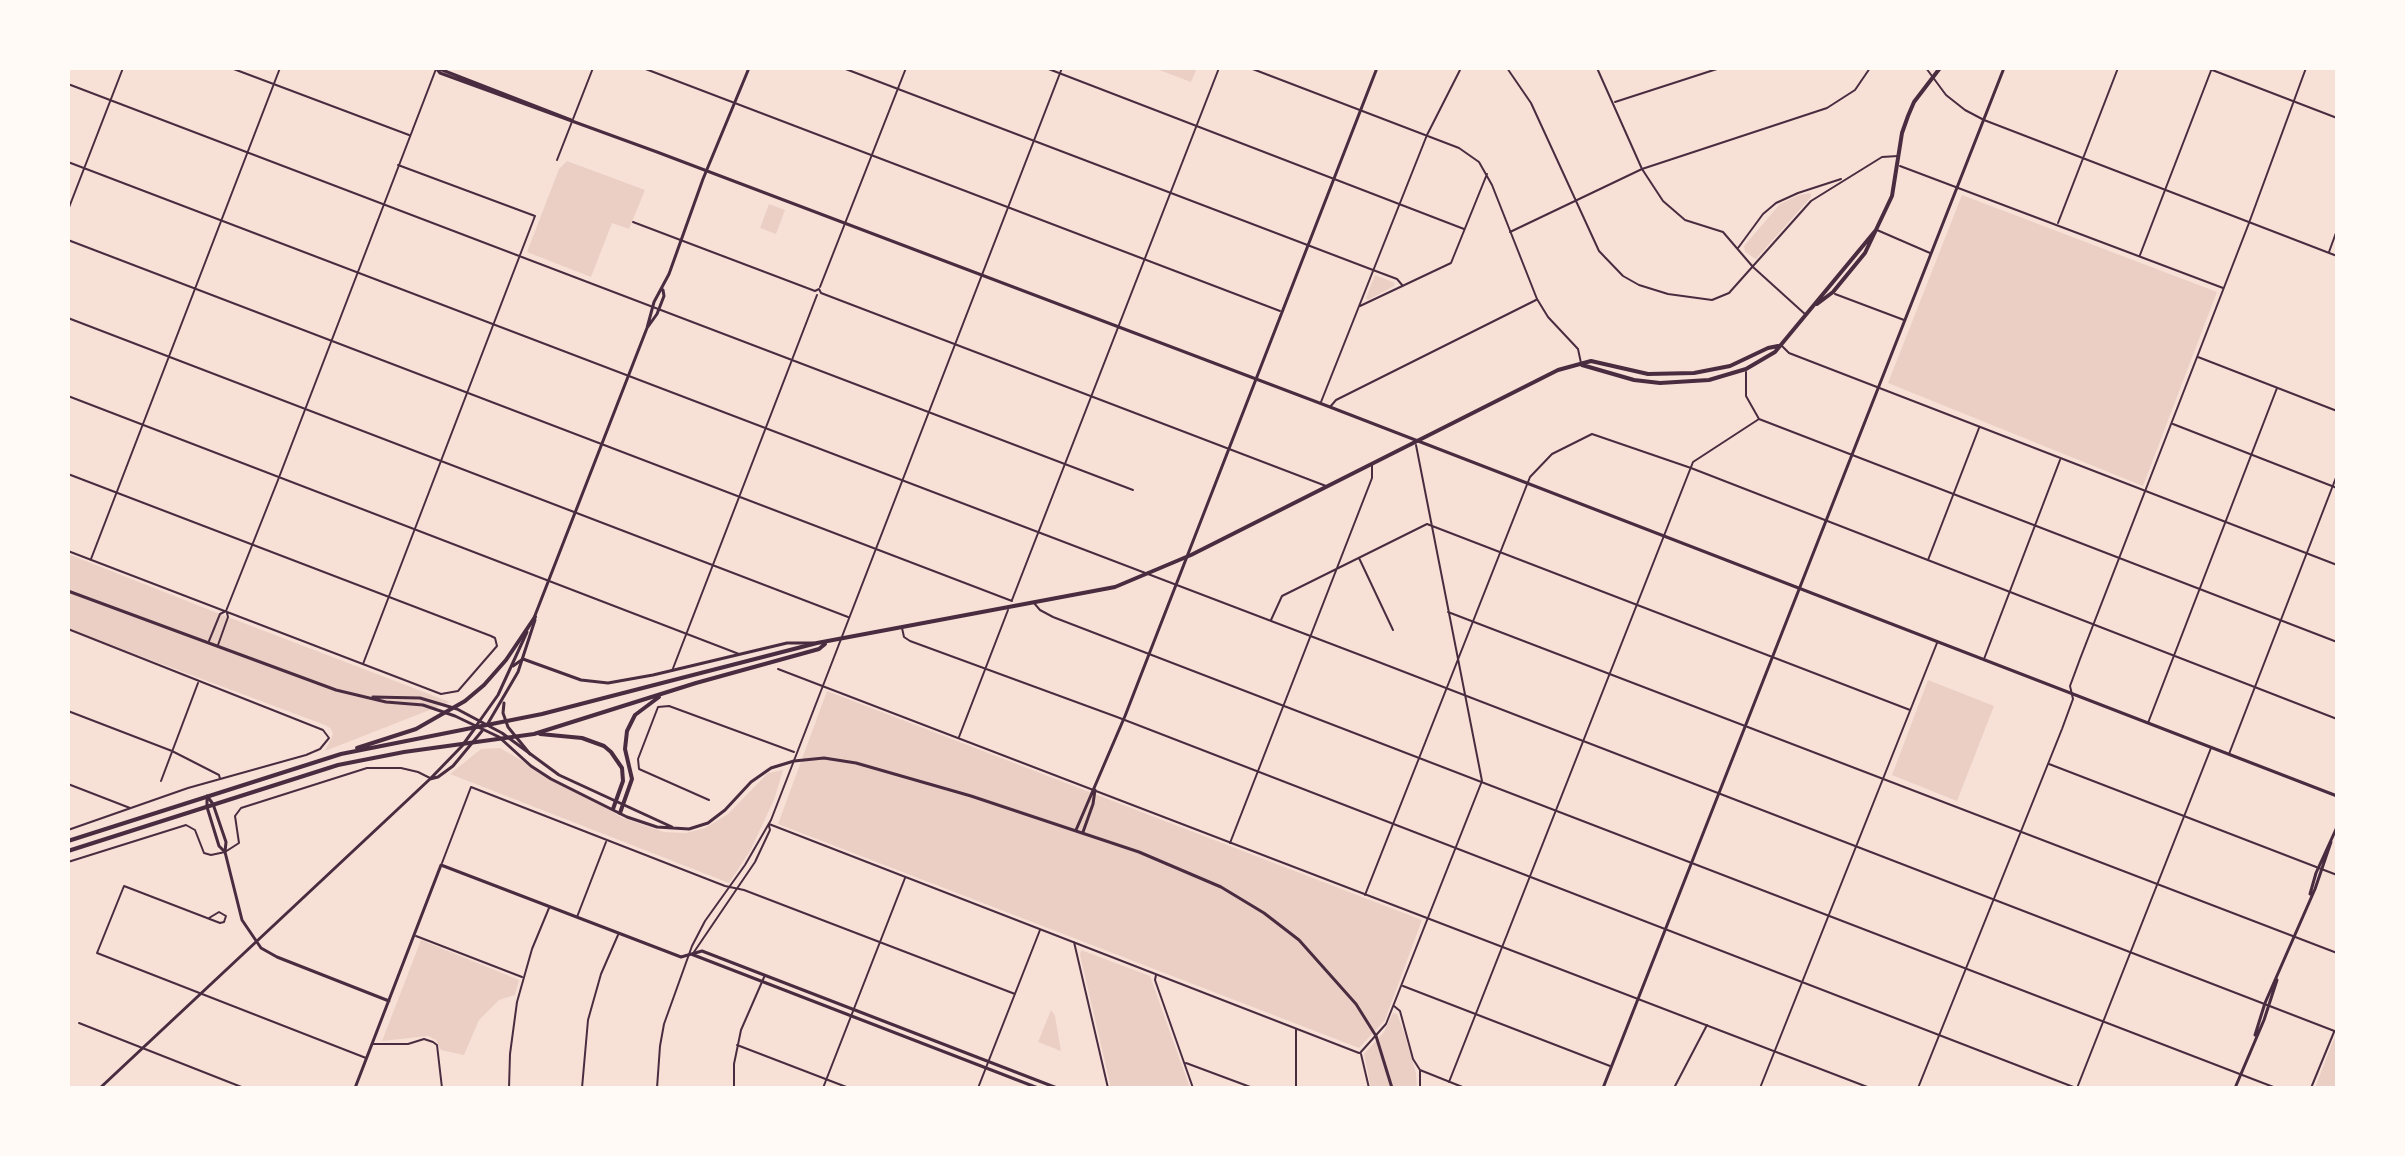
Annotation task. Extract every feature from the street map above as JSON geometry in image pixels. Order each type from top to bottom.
[{"type":"main road","points":[[1815,305],[1833,292],[1865,253],[1892,196],[1902,133],[1909,112],[1940,68]]},
{"type":"main road","points":[[1581,364],[1634,380],[1660,383],[1709,380],[1746,369],[1775,352],[1876,230]]},
{"type":"main road","points":[[68,841],[341,754],[522,719],[817,643],[1115,587],[1185,557],[1558,370],[1591,361],[1648,374],[1683,374],[1730,366],[1779,345]]},
{"type":"main road","points":[[341,754],[430,723],[471,696],[506,660],[535,617]]},
{"type":"main road","points":[[68,851],[313,772],[378,756],[534,734],[668,691],[819,649],[827,643]]},
{"type":"main road","points":[[620,813],[632,779],[625,745],[631,721],[643,707],[668,691]]},
{"type":"main road","points":[[534,734],[575,737],[608,749],[619,761],[623,773],[622,789],[613,809]]},
{"type":"street","points":[[68,210],[123,68]]},
{"type":"street","points":[[231,68],[410,136]]},
{"type":"street","points":[[91,559],[280,68]]},
{"type":"street","points":[[217,646],[228,617],[226,611],[436,68],[1330,407],[2337,796]]},
{"type":"street","points":[[557,160],[593,68]]},
{"type":"street","points":[[643,68],[1281,312]]},
{"type":"street","points":[[647,328],[664,296],[663,290],[681,240],[749,68]]},
{"type":"street","points":[[843,68],[1397,279],[1403,286]]},
{"type":"street","points":[[672,671],[816,293],[906,68]]},
{"type":"street","points":[[1046,68],[1464,229]]},
{"type":"street","points":[[657,1088],[664,1024],[697,935],[769,824],[1062,68]]},
{"type":"street","points":[[959,737],[1219,68]]},
{"type":"street","points":[[1250,68],[1427,135],[1471,155],[1487,174],[1537,299],[1548,317],[1578,349],[1581,364]]},
{"type":"street","points":[[1076,830],[1123,720],[1377,68]]},
{"type":"street","points":[[1320,404],[1427,135],[1461,68]]},
{"type":"street","points":[[1507,68],[1531,103],[1595,243],[1606,260],[1623,276],[1652,290],[1693,300],[1712,300],[1729,293],[1811,201],[1882,157],[1899,156]]},
{"type":"street","points":[[1597,68],[1653,189],[1671,210],[1692,223],[1723,232],[1753,267],[1807,316]]},
{"type":"street","points":[[1613,102],[1720,68]]},
{"type":"street","points":[[1510,232],[1642,169],[1827,108],[1855,90],[1870,68]]},
{"type":"street","points":[[1926,68],[1956,103],[1984,120],[2337,256]]},
{"type":"street","points":[[1603,1088],[2004,68]]},
{"type":"street","points":[[2057,225],[2118,68]]},
{"type":"street","points":[[1918,1088],[2073,699],[2070,686],[2306,68]]},
{"type":"street","points":[[2139,257],[2210,69],[2337,118]]},
{"type":"street","points":[[68,84],[1133,490]]},
{"type":"street","points":[[68,162],[2336,1032],[2311,1088]]},
{"type":"street","points":[[363,664],[535,216],[398,165]]},
{"type":"street","points":[[1898,166],[2224,288]]},
{"type":"street","points":[[1359,307],[1451,263],[1487,174]]},
{"type":"street","points":[[1738,248],[1763,214],[1776,203],[1846,177]]},
{"type":"street","points":[[633,222],[1326,486]]},
{"type":"street","points":[[1876,230],[1931,253]]},
{"type":"street","points":[[2328,253],[2337,230]]},
{"type":"street","points":[[68,240],[1012,601]]},
{"type":"street","points":[[819,289],[821,293]]},
{"type":"street","points":[[100,1088],[430,779],[462,746],[480,721],[498,695],[535,617],[658,294],[663,290]]},
{"type":"street","points":[[1833,292],[1905,321]]},
{"type":"street","points":[[1330,407],[1336,400],[1537,299]]},
{"type":"street","points":[[68,318],[849,617]]},
{"type":"street","points":[[1779,345],[1789,353],[2337,565]]},
{"type":"street","points":[[2197,357],[2337,411]]},
{"type":"street","points":[[1746,369],[1746,396],[1759,419],[2337,642]]},
{"type":"street","points":[[2148,723],[2277,388]]},
{"type":"street","points":[[68,396],[740,654]]},
{"type":"street","points":[[1449,1082],[1693,462],[1759,419]]},
{"type":"street","points":[[2171,424],[2335,488]]},
{"type":"street","points":[[1927,561],[1979,427]]},
{"type":"street","points":[[1365,895],[1527,483],[1547,458],[1592,434],[1691,468],[2337,719]]},
{"type":"street","points":[[1360,1053],[1386,1024],[1482,781],[1416,441]]},
{"type":"street","points":[[1984,659],[2061,459]]},
{"type":"street","points":[[1230,843],[1372,478],[1372,463]]},
{"type":"street","points":[[68,474],[491,636],[497,643],[495,650],[458,691],[441,694],[68,551]]},
{"type":"street","points":[[2229,754],[2335,488],[2337,475]]},
{"type":"street","points":[[1271,621],[1282,596],[1423,525],[1431,525],[1910,710]]},
{"type":"street","points":[[1358,557],[1393,630]]},
{"type":"street","points":[[68,591],[336,690],[386,702],[423,705],[476,726],[499,737],[542,774],[650,825],[677,829],[708,823],[760,774],[794,761],[824,758],[856,763],[1083,832],[1193,873],[1264,913],[1316,957],[1356,1004],[1376,1036],[1392,1088]]},
{"type":"street","points":[[1034,603],[1044,613],[2276,1088]]},
{"type":"street","points":[[209,642],[220,614],[226,611]]},
{"type":"street","points":[[1448,612],[2337,953]]},
{"type":"street","points":[[430,779],[453,766],[505,698],[523,659],[535,617]]},
{"type":"street","points":[[902,628],[904,637],[910,641],[1123,720],[2076,1088],[2211,747]]},
{"type":"street","points":[[68,629],[323,730],[329,738],[320,749],[188,788],[68,830]]},
{"type":"street","points":[[1760,1088],[1937,642]]},
{"type":"street","points":[[523,659],[594,683],[617,683],[787,643],[817,643]]},
{"type":"street","points":[[513,666],[523,659]]},
{"type":"street","points":[[778,669],[1870,1088]]},
{"type":"street","points":[[161,781],[199,682]]},
{"type":"street","points":[[370,697],[431,699],[487,725],[559,775],[677,829]]},
{"type":"street","points":[[505,698],[503,710],[508,727],[530,754]]},
{"type":"street","points":[[709,800],[639,769],[638,759],[658,707],[669,706],[796,753]]},
{"type":"street","points":[[68,711],[172,751],[219,775],[220,780]]},
{"type":"street","points":[[2048,763],[2337,875]]},
{"type":"street","points":[[68,862],[183,825],[193,827],[206,854],[225,852],[239,843],[235,816],[241,808],[367,768],[401,768],[425,774],[430,779]]},
{"type":"street","points":[[68,784],[131,808]]},
{"type":"street","points":[[355,1088],[471,787],[729,888],[1015,994]]},
{"type":"street","points":[[1083,832],[1095,790]]},
{"type":"street","points":[[207,796],[207,807],[219,846],[225,852]]},
{"type":"street","points":[[207,796],[213,804],[226,842],[225,852],[240,915],[256,943],[277,957],[389,1001]]},
{"type":"street","points":[[769,824],[1360,1053],[1369,1088]]},
{"type":"street","points":[[691,954],[700,947],[763,848],[770,830],[769,824]]},
{"type":"street","points":[[2235,1088],[2337,827]]},
{"type":"street","points":[[577,917],[606,841]]},
{"type":"street","points":[[441,865],[681,957],[702,951],[1057,1088]]},
{"type":"street","points":[[823,1088],[905,877]]},
{"type":"street","points":[[209,918],[124,886],[97,953],[367,1058]]},
{"type":"street","points":[[509,1088],[513,1030],[523,977],[550,907]]},
{"type":"street","points":[[978,1088],[1040,929]]},
{"type":"street","points":[[582,1088],[588,1020],[601,974],[618,934]]},
{"type":"street","points":[[414,935],[523,977]]},
{"type":"street","points":[[1074,942],[1108,1088]]},
{"type":"street","points":[[691,954],[1036,1088]]},
{"type":"street","points":[[1157,974],[1155,980],[1193,1088]]},
{"type":"street","points":[[734,1088],[737,1045],[765,975]]},
{"type":"street","points":[[1401,986],[1611,1067]]},
{"type":"street","points":[[1393,1006],[1400,1011],[1413,1059],[1420,1070],[1420,1088]]},
{"type":"street","points":[[79,1023],[244,1088]]},
{"type":"street","points":[[1674,1088],[1707,1025]]},
{"type":"street","points":[[1296,1028],[1296,1088]]},
{"type":"street","points":[[918,1042],[921,1035]]},
{"type":"street","points":[[372,1044],[408,1044],[429,1040],[437,1045],[442,1087],[448,1088]]},
{"type":"street","points":[[737,1045],[849,1088]]},
{"type":"street","points":[[1184,1063],[1253,1088]]},
{"type":"street","points":[[1420,1070],[1465,1088]]},
{"type":"street","points":[[1034,1079],[1036,1088]]},
{"type":"shaded area","points":[[1154,68],[1197,68],[1191,82]]},
{"type":"shaded area","points":[[567,161],[645,190],[629,229],[612,223],[591,277],[527,252],[559,169]]},
{"type":"shaded area","points":[[1811,193],[1811,197],[1756,259],[1745,252],[1744,246],[1780,204]]},
{"type":"shaded area","points":[[1962,195],[2217,292],[2143,486],[1888,383]]},
{"type":"shaded area","points":[[769,204],[785,210],[776,234],[760,228]]},
{"type":"shaded area","points":[[1375,275],[1395,283],[1368,300],[1366,298]]},
{"type":"shaded area","points":[[68,554],[450,702],[325,751],[333,734],[325,725],[68,629]]},
{"type":"shaded area","points":[[1928,680],[1994,706],[1957,801],[1892,775]]},
{"type":"shaded area","points":[[827,691],[1422,920],[1385,1020],[1359,1048],[778,824]]},
{"type":"shaded area","points":[[500,748],[623,818],[664,832],[686,833],[705,828],[728,814],[768,773],[783,770],[774,800],[750,851],[729,883],[450,774],[481,749]]},
{"type":"shaded area","points":[[421,940],[519,980],[515,995],[499,1000],[479,1020],[464,1055],[441,1050],[436,1040],[428,1036],[382,1041]]},
{"type":"shaded area","points":[[1081,950],[1150,976],[1190,1088],[1111,1088]]},
{"type":"shaded area","points":[[1051,1010],[1055,1016],[1061,1051],[1038,1042]]},
{"type":"shaded area","points":[[1393,1013],[1397,1014],[1405,1035],[1417,1088],[1371,1088],[1364,1054],[1384,1032]]},
{"type":"shaded area","points":[[2337,1036],[2337,1088],[2315,1088],[2334,1038]]}]
